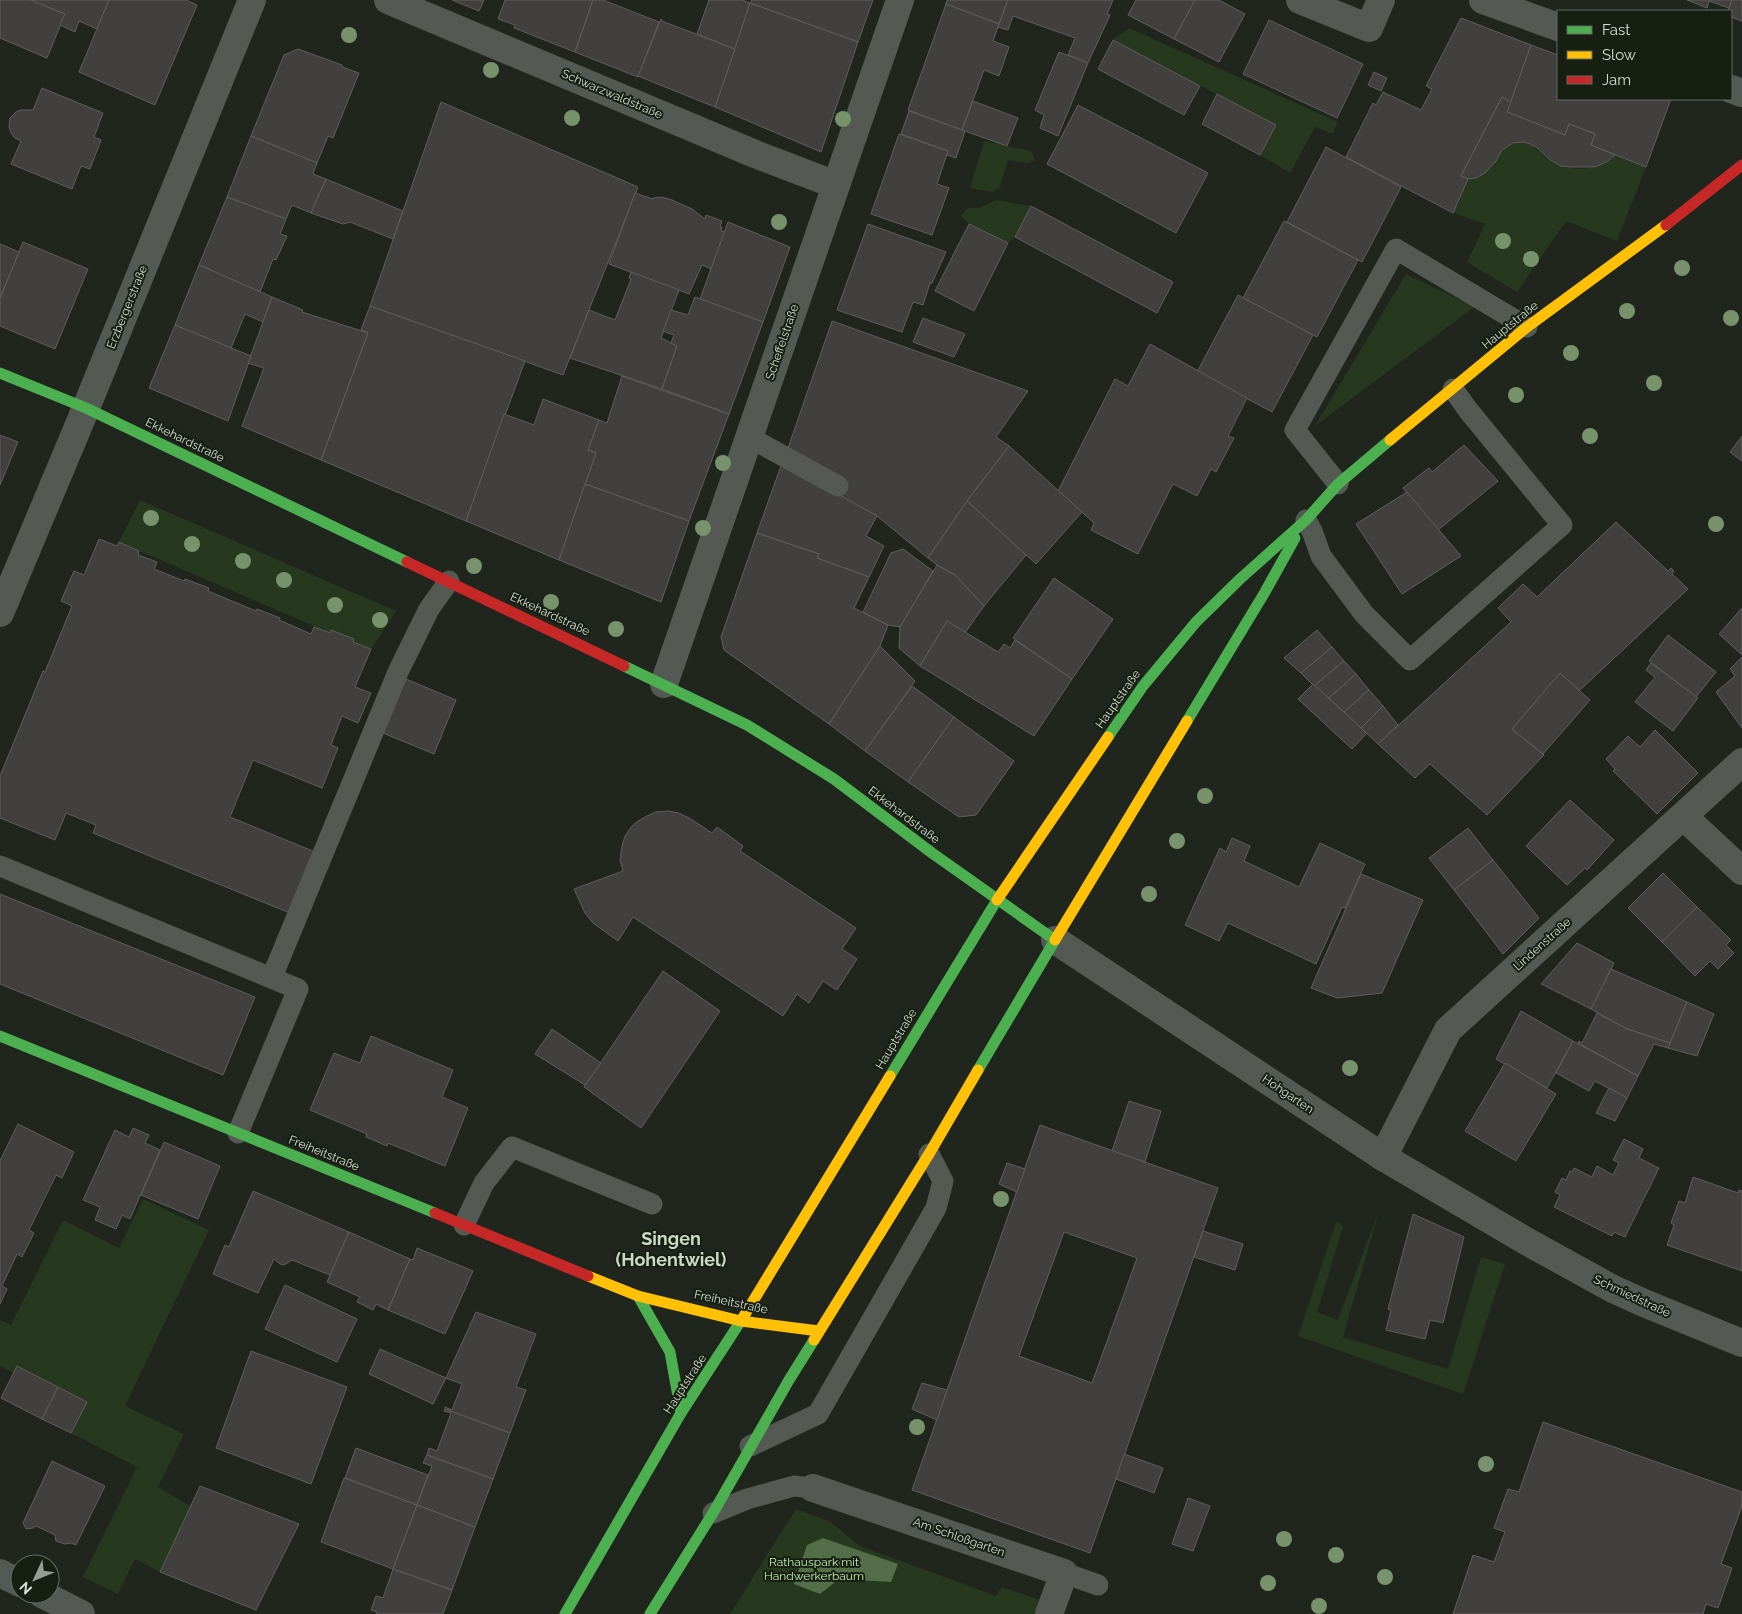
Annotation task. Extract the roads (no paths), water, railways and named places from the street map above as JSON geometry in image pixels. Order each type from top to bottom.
[{"type":"main road","name":"Hauptstraße","points":[[565,1614],[682,1413],[741,1321],[996,900],[1149,679],[1196,622],[1240,579],[1306,520],[1338,484],[1527,327],[1650,238],[1742,165]]},
{"type":"main road","name":"Ekkehardstraße","points":[[0,373],[86,408],[747,724],[834,779],[996,900],[1055,940]]},
{"type":"main road","name":"Hauptstraße","points":[[650,1614],[713,1513],[750,1446],[819,1331],[929,1154],[1055,940],[1265,592],[1306,520]]},
{"type":"main road","name":"Freiheitstraße","points":[[0,1036],[638,1296],[741,1321],[819,1331]]},
{"type":"main road","points":[[638,1296],[670,1352],[682,1413]]},
{"type":"street","name":"Erzbergerstraße","points":[[0,612],[86,408],[252,0]]},
{"type":"street","name":"Schwarzwaldstraße","points":[[388,0],[755,154],[836,185]]},
{"type":"street","name":"Scheffelstraße","points":[[664,684],[900,0]]},
{"type":"street","points":[[1300,0],[1369,28],[1381,0]]},
{"type":"street","points":[[1483,0],[1557,27]]},
{"type":"street","name":"Lindenstraße","points":[[1383,1157],[1448,1030],[1684,817],[1742,762]]},
{"type":"street","points":[[1684,817],[1742,871]]},
{"type":"street","name":"Hohgarten","points":[[1055,940],[1383,1157],[1526,1241]]},
{"type":"street","name":"Schmiedstraße","points":[[1526,1241],[1613,1289],[1742,1343]]},
{"type":"street","name":"Am Schloßgarten","points":[[813,1488],[1064,1573]]},
{"type":"street","points":[[1050,1614],[1064,1573]]},
{"type":"street","points":[[60,1603],[81,1614]]},
{"type":"lane","points":[[1338,484],[1294,430],[1396,249],[1527,327]]},
{"type":"lane","points":[[1306,520],[1321,556],[1364,614],[1410,660],[1562,525],[1452,389]]},
{"type":"lane","points":[[749,436],[838,486]]},
{"type":"lane","points":[[272,978],[398,672],[429,609],[448,581]]},
{"type":"lane","points":[[0,866],[298,988],[238,1133]]},
{"type":"lane","points":[[464,1225],[484,1183],[512,1147],[652,1204]]},
{"type":"lane","points":[[750,1446],[818,1414],[936,1208],[943,1181],[929,1154]]},
{"type":"lane","points":[[713,1513],[747,1499],[786,1488],[794,1486],[813,1488]]},
{"type":"lane","points":[[1064,1573],[1098,1585]]},
{"type":"district","name":"Singen (Hohentwiel)","points":[[671,1249]]},
{"type":"park label","name":"Rathauspark mit Handwerkerbaum","points":[[814,1569]]}]
